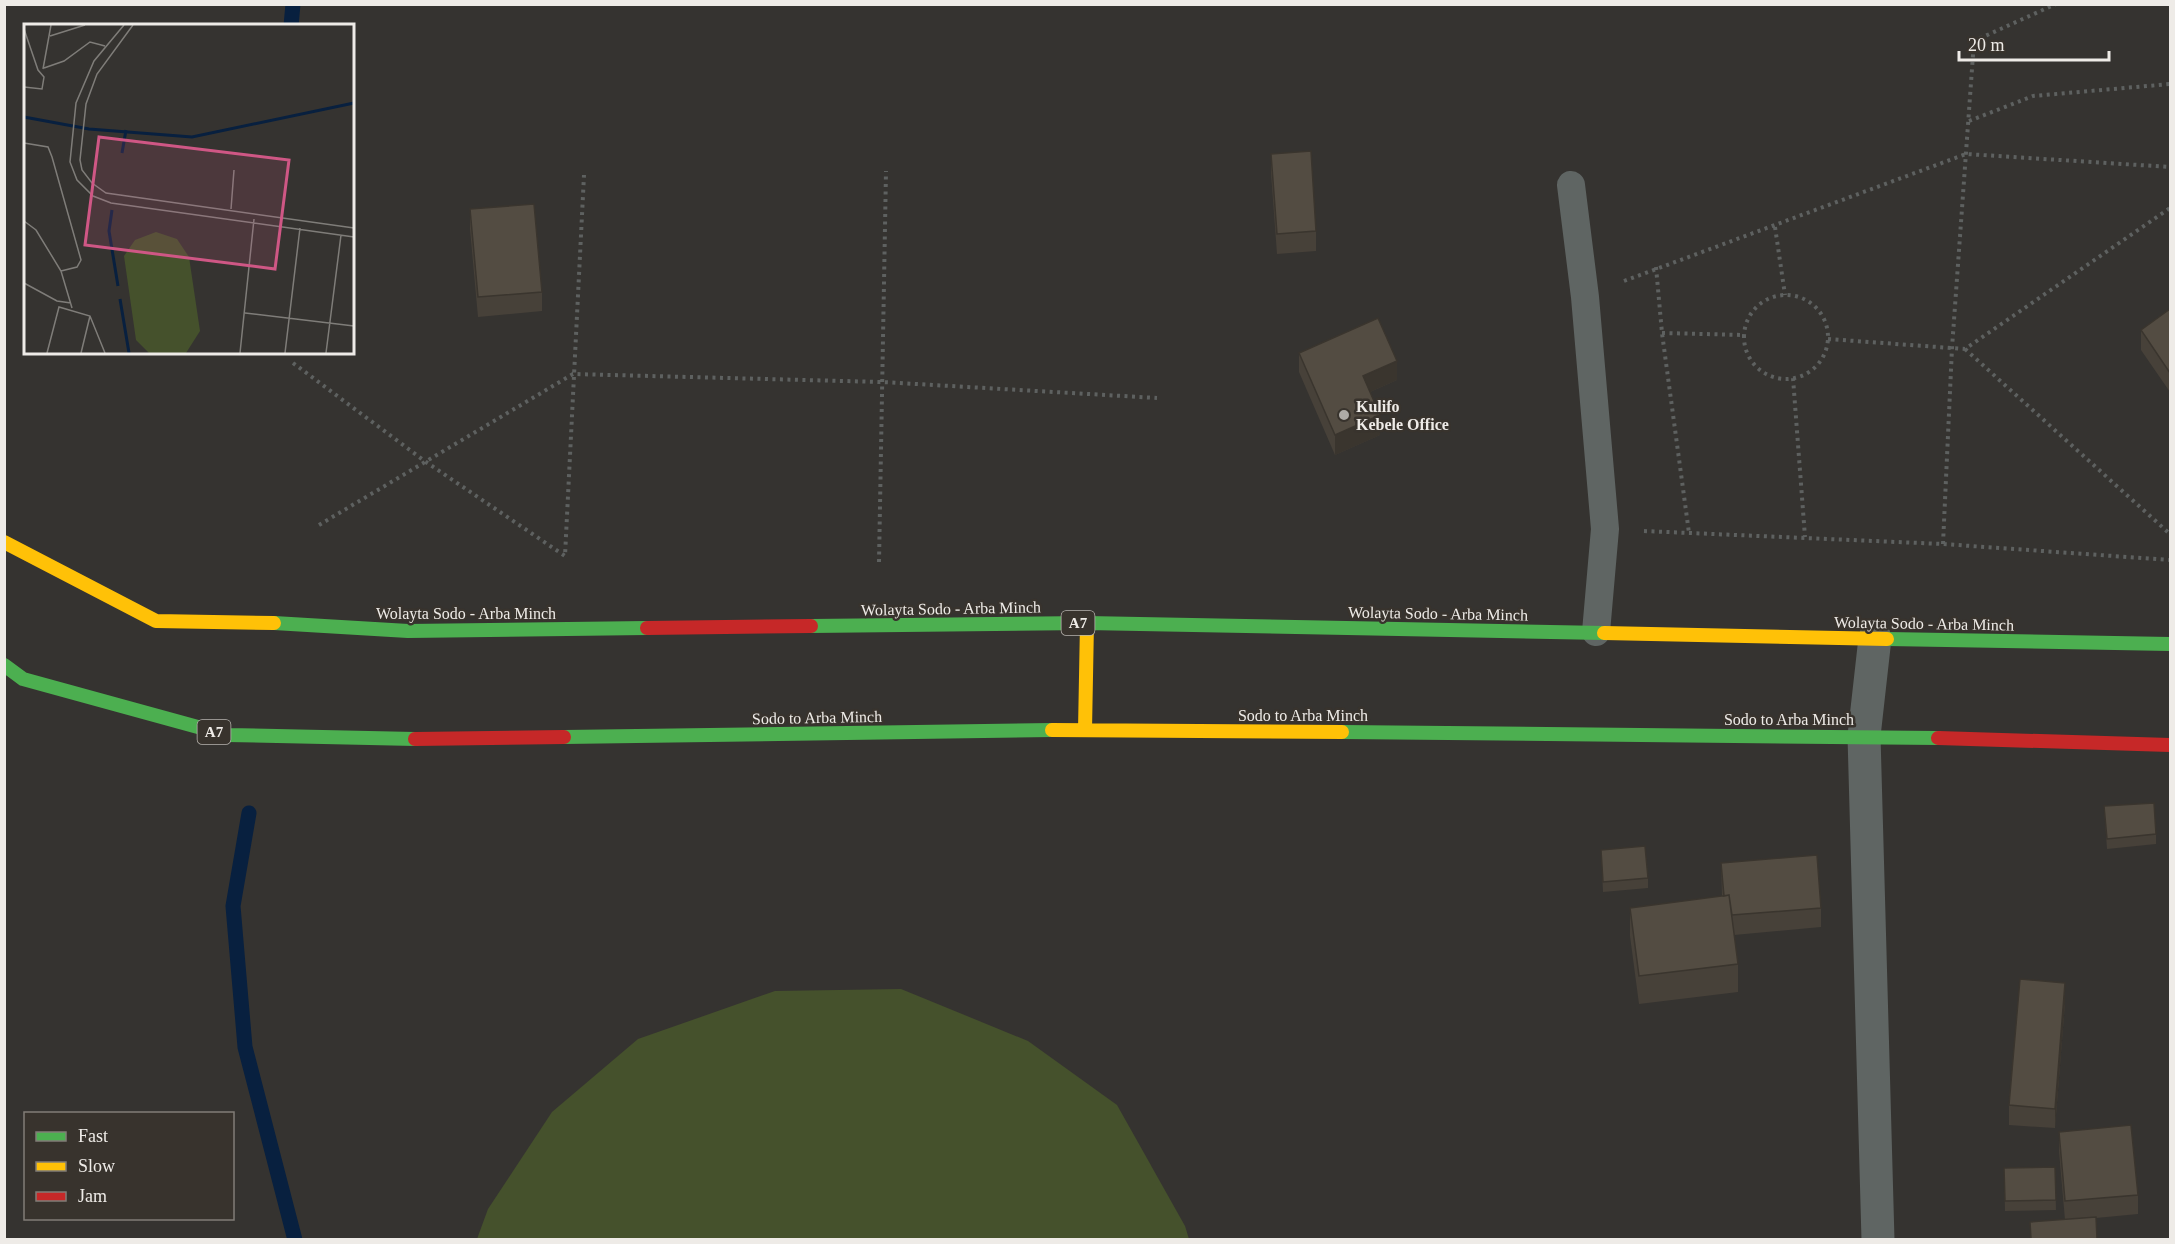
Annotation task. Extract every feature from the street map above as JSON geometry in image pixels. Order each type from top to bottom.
[{"type":"highway","name":"Wolayta Sodo - Arba Minch","points":[[4,542],[156,621],[281,623],[408,631],[1087,623],[2170,644]]},
{"type":"highway","points":[[1085,730],[1087,623]]},
{"type":"highway","name":"Sodo to Arba Minch","points":[[4,665],[23,679],[227,735],[435,739],[1085,730],[1864,736],[2170,745]]},
{"type":"street","points":[[1875,638],[1864,736],[1878,1239]]},
{"type":"lane","points":[[1571,185],[1586,297],[1605,529],[1596,632]]},
{"type":"path","points":[[1943,544],[1952,348],[1974,41],[2056,4]]},
{"type":"path","points":[[1969,121],[2033,96],[2170,84]]},
{"type":"path","points":[[1586,297],[1656,267],[1775,227],[1966,154],[2170,167]]},
{"type":"path","points":[[879,562],[886,171]]},
{"type":"path","points":[[293,363],[426,462],[565,556],[584,175]]},
{"type":"path","points":[[1965,349],[2170,208]]},
{"type":"path","points":[[1775,227],[1785,295]]},
{"type":"path","points":[[1656,267],[1662,333],[1689,533]]},
{"type":"path","points":[[1785,295],[1799,297],[1822,312],[1827,325],[1828,339],[1826,353],[1818,364],[1806,373],[1793,378],[1780,378],[1758,368],[1750,358],[1744,335],[1753,311],[1773,296],[1785,295]]},
{"type":"path","points":[[1662,333],[1744,335]]},
{"type":"path","points":[[1828,339],[1965,349],[2170,534]]},
{"type":"path","points":[[319,525],[573,374],[882,382],[1157,398]]},
{"type":"path","points":[[1793,378],[1805,537]]},
{"type":"path","points":[[1605,529],[1943,544],[2170,560]]},
{"type":"green space","points":[[901,989],[1028,1041],[1117,1105],[1185,1226],[1189,1239],[477,1239],[488,1209],[552,1112],[638,1039],[775,991]]},
{"type":"building","points":[[1311,151],[1316,231],[1277,234],[1271,154]]},
{"type":"building","points":[[534,204],[542,292],[478,297],[470,209]]},
{"type":"building","points":[[2170,309],[2170,373],[2141,330]]},
{"type":"building","name":"Kulifo Kebele Office","points":[[1378,318],[1397,361],[1363,376],[1380,415],[1335,435],[1299,353]]},
{"type":"building","points":[[2154,803],[2156,834],[2107,839],[2104,806]]},
{"type":"building","points":[[1645,846],[1648,878],[1603,882],[1601,850]]},
{"type":"building","points":[[1817,855],[1821,908],[1732,915],[1729,895],[1724,896],[1721,863]]},
{"type":"building","points":[[1729,895],[1738,964],[1639,976],[1630,908]]},
{"type":"building","points":[[2020,979],[2065,983],[2055,1109],[2009,1105]]},
{"type":"building","points":[[2131,1125],[2138,1195],[2065,1201],[2059,1132]]},
{"type":"building","points":[[2055,1167],[2056,1200],[2005,1201],[2004,1168]]},
{"type":"building","points":[[2096,1217],[2097,1239],[2031,1239],[2030,1222]]},
{"type":"waterway","points":[[291,24],[293,4]]},
{"type":"waterway","points":[[249,813],[233,906],[245,1047],[295,1240]]},
{"type":"traffic: fast","points":[[274,623],[408,631],[647,628]]},
{"type":"traffic: fast","points":[[811,626],[1087,623],[1604,633]]},
{"type":"traffic: fast","points":[[1887,639],[2170,644]]},
{"type":"traffic: fast","points":[[4,665],[23,679],[227,735],[415,739]]},
{"type":"traffic: fast","points":[[564,737],[1052,730]]},
{"type":"traffic: fast","points":[[1342,732],[1938,738]]},
{"type":"traffic: slow","points":[[4,542],[156,621],[274,623]]},
{"type":"traffic: slow","points":[[1085,730],[1087,623]]},
{"type":"traffic: slow","points":[[1604,633],[1887,639]]},
{"type":"traffic: slow","points":[[1052,730],[1342,732]]},
{"type":"traffic: jam","points":[[647,628],[811,626]]},
{"type":"traffic: jam","points":[[415,739],[564,737]]},
{"type":"traffic: jam","points":[[1938,738],[2170,745]]},
{"type":"place","name":"Kulifo Kebele Office","points":[[1344,415]]}]
